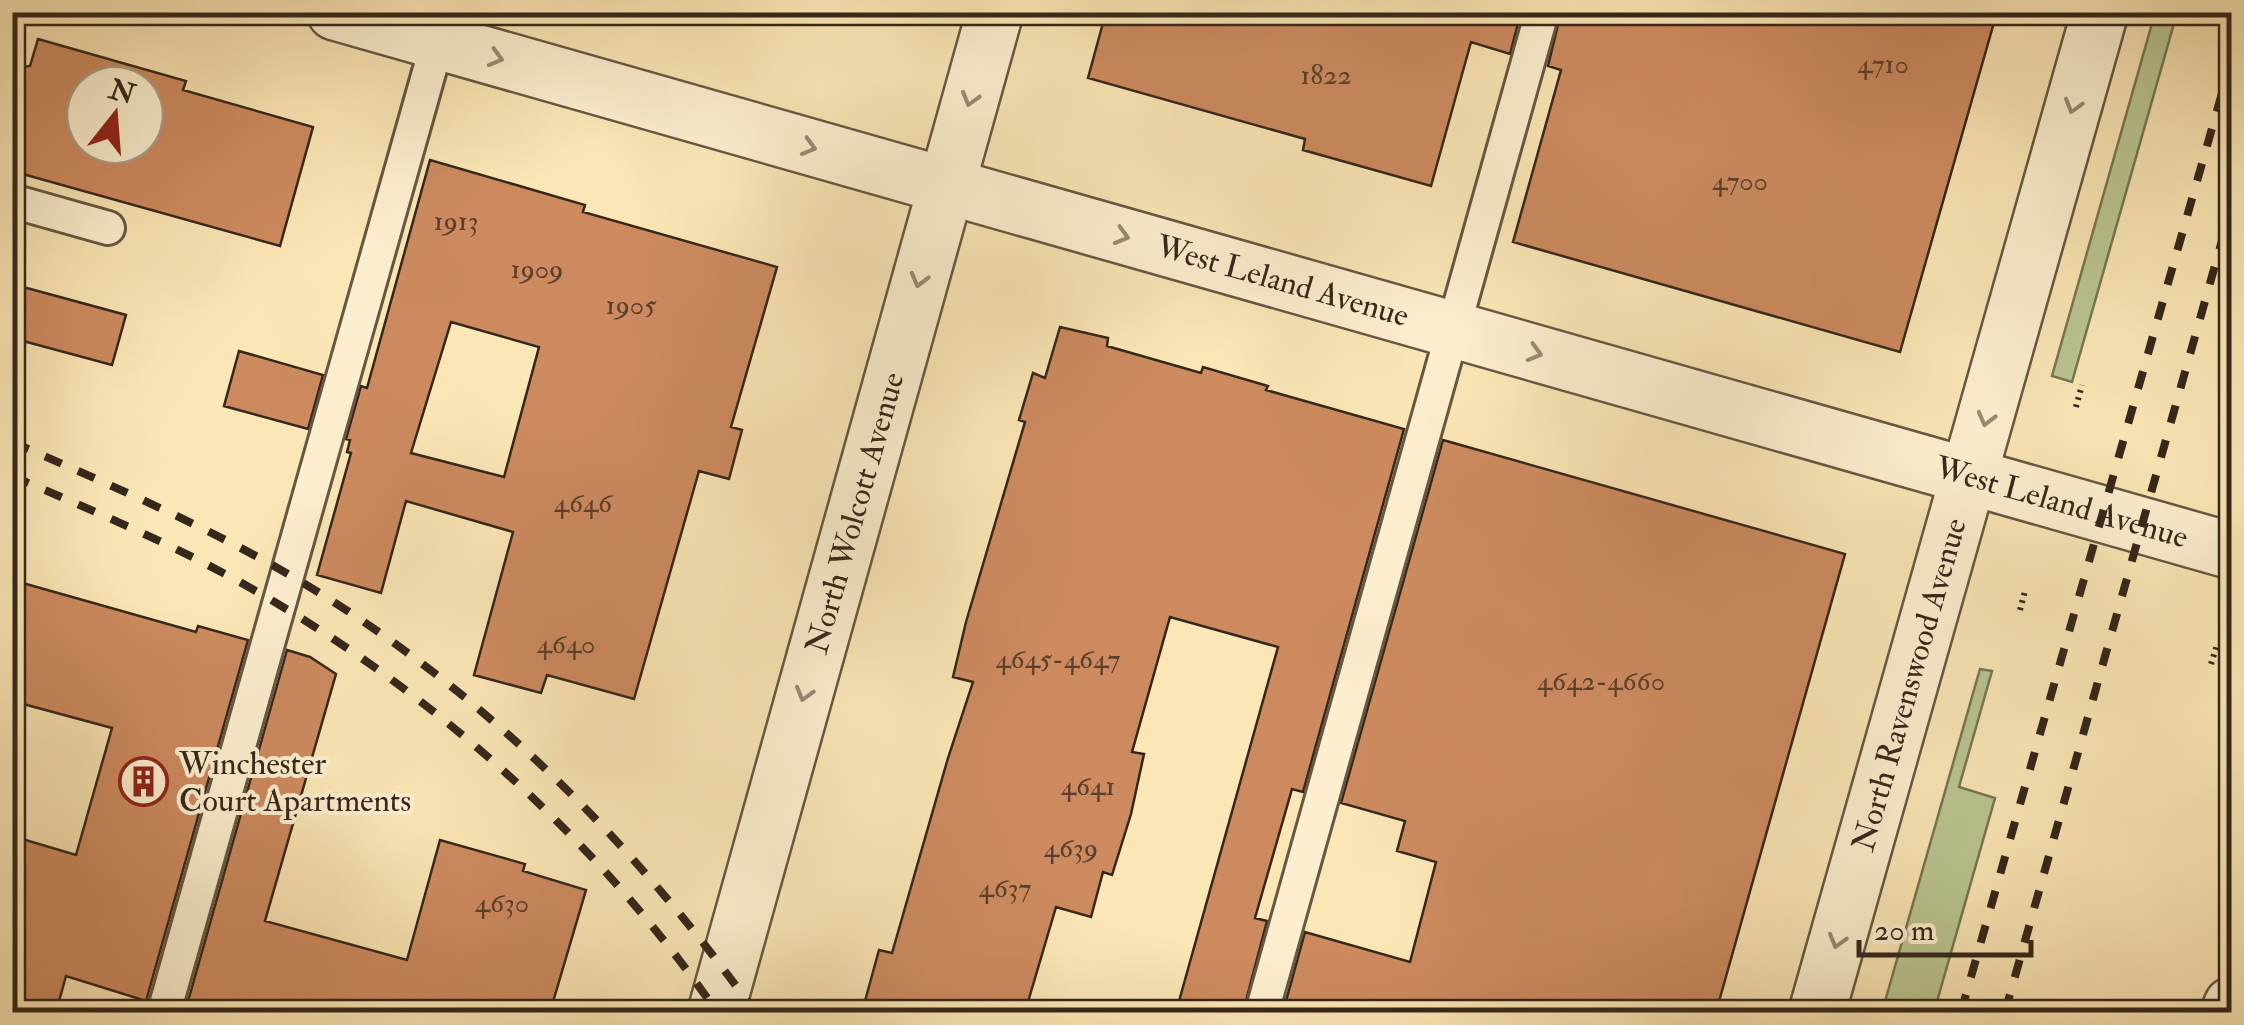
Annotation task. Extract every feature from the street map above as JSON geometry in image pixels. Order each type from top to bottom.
[{"type":"street","name":"West Leland Avenue","points":[[335,12],[442,27],[944,186],[2232,551]]},
{"type":"street","name":"North Wolcott Avenue","points":[[716,1012],[994,12]]},
{"type":"street","name":"North Ravenswood Avenue","points":[[1817,1012],[2100,12]]},
{"type":"street","points":[[2230,1012],[2232,1005]]},
{"type":"lane","points":[[1262,1012],[1542,12]]},
{"type":"lane","points":[[164,1012],[442,27]]},
{"type":"lane","points":[[12,201],[108,228]]},
{"type":"path","points":[[2076,408],[2082,385]]},
{"type":"path","points":[[2020,610],[2025,590]]},
{"type":"path","points":[[2211,664],[2217,645]]},
{"type":"green space","points":[[2155,13],[2177,13],[2072,382],[2052,376]]},
{"type":"green space","points":[[1980,669],[1992,671],[1959,787],[1995,798],[1934,1012],[1882,1012]]},
{"type":"building","points":[[1106,12],[1521,12],[1510,54],[1471,42],[1431,186],[1303,150],[1305,139],[1088,78]]},
{"type":"building","points":[[1561,12],[1997,12],[1900,352],[1513,242],[1561,70],[1548,66]]},
{"type":"building","points":[[38,39],[130,65],[65,65],[65,165],[165,165],[165,75],[186,81],[183,90],[313,127],[280,246],[12,171],[12,69],[30,66]]},
{"type":"building","points":[[430,160],[585,205],[583,212],[777,267],[731,427],[742,430],[729,479],[699,471],[634,699],[547,675],[541,693],[474,675],[513,532],[406,501],[381,593],[317,575],[351,453],[347,452],[350,440],[346,439],[361,386],[367,388]],"holes":[[[451,322],[539,347],[504,477],[411,453]]]},
{"type":"building","points":[[12,284],[126,315],[112,365],[12,338]]},
{"type":"building","points":[[1060,327],[1108,338],[1107,346],[1201,373],[1203,367],[1268,386],[1266,390],[1404,429],[1303,792],[1292,789],[1255,918],[1267,921],[1243,1012],[1176,1012],[1278,647],[1170,617],[1132,752],[1144,754],[1112,875],[1103,872],[1091,917],[1056,907],[1025,1012],[862,1012],[879,950],[892,953],[973,682],[953,677],[966,622],[1025,422],[1019,420],[1033,373],[1045,378]]},
{"type":"building","points":[[239,351],[323,375],[308,429],[224,406]]},
{"type":"building","points":[[1443,440],[1845,554],[1716,1012],[1283,1012],[1305,932],[1410,962],[1436,862],[1397,851],[1405,821],[1341,803]]},
{"type":"building","name":"Winchester Court Apartments","points":[[12,580],[196,632],[198,626],[248,640],[146,1001],[66,976],[56,1012],[12,1012],[12,836],[76,855],[112,728],[12,701]]},
{"type":"building","points":[[287,650],[310,657],[336,674],[265,921],[407,960],[440,840],[525,864],[523,871],[586,890],[550,1012],[185,1012]]},
{"type":"railway","points":[[1961,1012],[2232,58]]},
{"type":"railway","points":[[2005,1012],[2232,205]]},
{"type":"railway","points":[[12,442],[145,501],[274,566],[413,656],[539,763],[597,821],[653,882],[755,1012]]},
{"type":"railway","points":[[12,476],[225,574],[320,630],[385,675],[509,776],[566,831],[671,949],[717,1012]]},
{"type":"place","name":"Winchester Court Apartments","points":[[144,782]]}]
